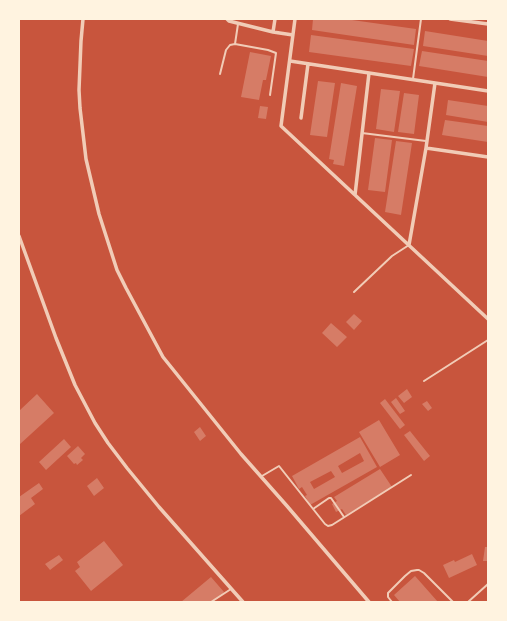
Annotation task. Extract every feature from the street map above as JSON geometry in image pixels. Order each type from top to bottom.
[{"type":"street","points":[[84,19],[80,68],[80,108],[86,159],[95,201],[117,270],[163,357],[241,454],[262,476],[369,602]]},
{"type":"street","points":[[273,32],[274,19]]},
{"type":"street","points":[[295,19],[281,126],[488,319]]},
{"type":"street","points":[[450,19],[488,24]]},
{"type":"street","points":[[228,20],[273,32],[293,35]]},
{"type":"street","points":[[290,61],[488,91]]},
{"type":"street","points":[[301,118],[308,64]]},
{"type":"street","points":[[355,195],[369,73]]},
{"type":"street","points":[[409,245],[426,148],[435,83]]},
{"type":"street","points":[[426,148],[488,156]]},
{"type":"street","points":[[19,236],[56,338],[75,385],[95,423],[108,443],[154,501],[243,602]]},
{"type":"lane","points":[[413,80],[421,19]]},
{"type":"lane","points":[[235,44],[239,24]]},
{"type":"lane","points":[[220,74],[226,50],[230,45],[235,44],[276,52],[270,95]]},
{"type":"lane","points":[[362,133],[427,141]]},
{"type":"lane","points":[[354,292],[392,256],[409,245]]},
{"type":"lane","points":[[424,381],[488,340]]},
{"type":"lane","points":[[262,476],[279,466],[328,526],[332,525],[411,475]]},
{"type":"lane","points":[[313,509],[331,498],[345,517]]},
{"type":"lane","points":[[392,602],[388,597],[388,592],[411,571],[417,570],[424,573],[453,602]]},
{"type":"lane","points":[[468,602],[488,584]]},
{"type":"lane","points":[[211,602],[232,589]]},
{"type":"building","points":[[313,19],[345,19],[416,29],[414,45],[312,30]]},
{"type":"building","points":[[425,31],[488,41],[488,56],[423,46]]},
{"type":"building","points":[[311,35],[414,49],[411,66],[309,52]]},
{"type":"building","points":[[422,51],[488,61],[488,77],[419,66]]},
{"type":"building","points":[[250,52],[271,56],[266,80],[263,80],[259,100],[241,97]]},
{"type":"building","points":[[318,81],[335,83],[327,137],[310,135]]},
{"type":"building","points":[[341,83],[357,86],[344,166],[333,164],[334,160],[329,159]]},
{"type":"building","points":[[381,89],[400,91],[394,132],[376,129]]},
{"type":"building","points":[[404,93],[419,95],[414,134],[398,132]]},
{"type":"building","points":[[448,100],[488,106],[488,122],[446,115]]},
{"type":"building","points":[[260,106],[268,107],[266,119],[258,118]]},
{"type":"building","points":[[445,120],[488,126],[488,142],[442,135]]},
{"type":"building","points":[[375,138],[392,140],[385,192],[368,190]]},
{"type":"building","points":[[396,141],[412,143],[401,215],[385,212]]},
{"type":"building","points":[[354,314],[362,321],[354,330],[346,322]]},
{"type":"building","points":[[331,323],[347,337],[337,347],[322,333]]},
{"type":"building","points":[[407,389],[412,397],[404,403],[398,396]]},
{"type":"building","points":[[37,394],[54,413],[19,445],[19,411]]},
{"type":"building","points":[[396,398],[405,411],[400,414],[391,402]]},
{"type":"building","points":[[385,399],[405,425],[400,429],[380,403]]},
{"type":"building","points":[[427,401],[432,408],[428,411],[422,404]]},
{"type":"building","points":[[379,420],[400,455],[380,467],[359,432]]},
{"type":"building","points":[[200,427],[206,436],[200,441],[194,432]]},
{"type":"building","points":[[410,431],[430,456],[424,461],[404,435]]},
{"type":"building","points":[[360,437],[377,467],[310,505],[305,496],[307,495],[302,487],[299,489],[292,476]],"holes":[[[360,453],[364,461],[342,473],[338,466]],[[331,471],[335,477],[314,489],[310,482]]]},
{"type":"building","points":[[64,439],[71,447],[46,470],[39,462]]},
{"type":"building","points":[[78,446],[85,454],[81,458],[83,460],[77,465],[76,463],[74,464],[67,456]]},
{"type":"building","points":[[380,469],[392,487],[346,515],[342,509],[336,512],[332,504],[337,501],[334,497]]},
{"type":"building","points":[[97,478],[104,488],[94,496],[87,486]]},
{"type":"building","points":[[39,483],[43,489],[31,498],[35,504],[19,516],[19,497]]},
{"type":"building","points":[[104,541],[123,565],[91,591],[75,571],[80,567],[77,562]]},
{"type":"building","points":[[485,547],[488,547],[488,561],[483,561]]},
{"type":"building","points":[[472,554],[477,565],[449,578],[443,565],[454,560],[455,562]]},
{"type":"building","points":[[59,555],[63,560],[50,570],[45,564]]},
{"type":"building","points":[[415,576],[438,602],[400,602],[394,595]]},
{"type":"building","points":[[211,577],[224,592],[220,597],[209,602],[181,602]]}]
